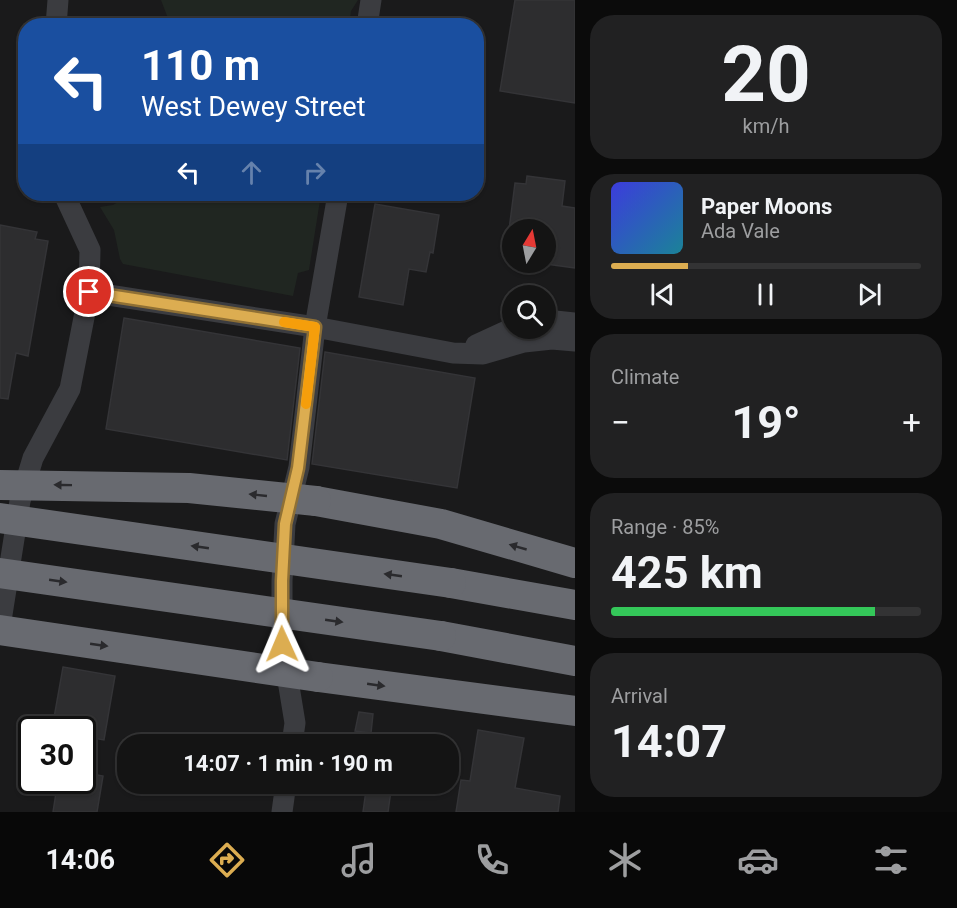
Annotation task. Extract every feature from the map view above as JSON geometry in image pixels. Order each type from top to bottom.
[{"type":"highway","points":[[0,485],[189,488],[316,501],[441,524],[572,561]]},
{"type":"highway","points":[[0,518],[451,583],[574,605]]},
{"type":"highway","points":[[0,573],[429,634],[574,661]]},
{"type":"highway","points":[[0,628],[318,677],[574,711]]},
{"type":"highway","points":[[525,704],[567,723],[574,729]]},
{"type":"street","points":[[57,18],[58,0]]},
{"type":"street","points":[[368,18],[371,0]]},
{"type":"street","points":[[0,628],[20,501],[33,458],[70,389],[89,292],[90,250],[67,201]]},
{"type":"street","points":[[293,734],[295,723],[282,644],[285,524],[298,468],[315,327],[337,201]]},
{"type":"street","points":[[89,292],[315,327],[453,353],[483,354],[524,342],[552,339],[574,341]]},
{"type":"street","points":[[556,321],[574,323]]},
{"type":"street","points":[[453,353],[502,333]]},
{"type":"street","points":[[282,812],[284,794]]},
{"type":"shaded area","points":[[161,0],[358,0],[351,11],[350,18],[168,18]]},
{"type":"shaded area","points":[[120,201],[320,201],[309,270],[298,273],[293,296],[123,264],[114,230],[100,207],[113,205]]},
{"type":"building","points":[[515,0],[575,0],[575,103],[500,91]]},
{"type":"building","points":[[527,176],[565,181],[562,206],[575,208],[575,268],[556,265],[556,219],[510,219],[515,183],[526,184]]},
{"type":"building","points":[[375,204],[439,215],[433,253],[430,252],[426,272],[409,269],[403,305],[359,297]]},
{"type":"building","points":[[0,225],[37,232],[35,239],[48,241],[28,356],[16,353],[8,399],[0,398]]},
{"type":"building","points":[[124,318],[300,348],[287,460],[106,429]]},
{"type":"building","points":[[325,352],[475,378],[457,488],[312,464]]},
{"type":"building","points":[[63,667],[115,676],[104,740],[96,739],[96,716],[54,716]]},
{"type":"building","points":[[359,712],[373,714],[371,733],[355,731]]},
{"type":"building","points":[[478,730],[524,738],[515,788],[560,796],[558,812],[456,812],[461,780],[470,781]]},
{"type":"building","points":[[96,775],[103,776],[97,812],[53,812],[56,794],[96,794]]},
{"type":"building","points":[[365,794],[390,794],[388,812],[363,812]]},
{"type":"slow traffic","points":[[284,322],[315,327],[306,404]]},
{"type":"route","points":[[89,292],[315,327],[298,468],[285,524],[282,644]]}]
